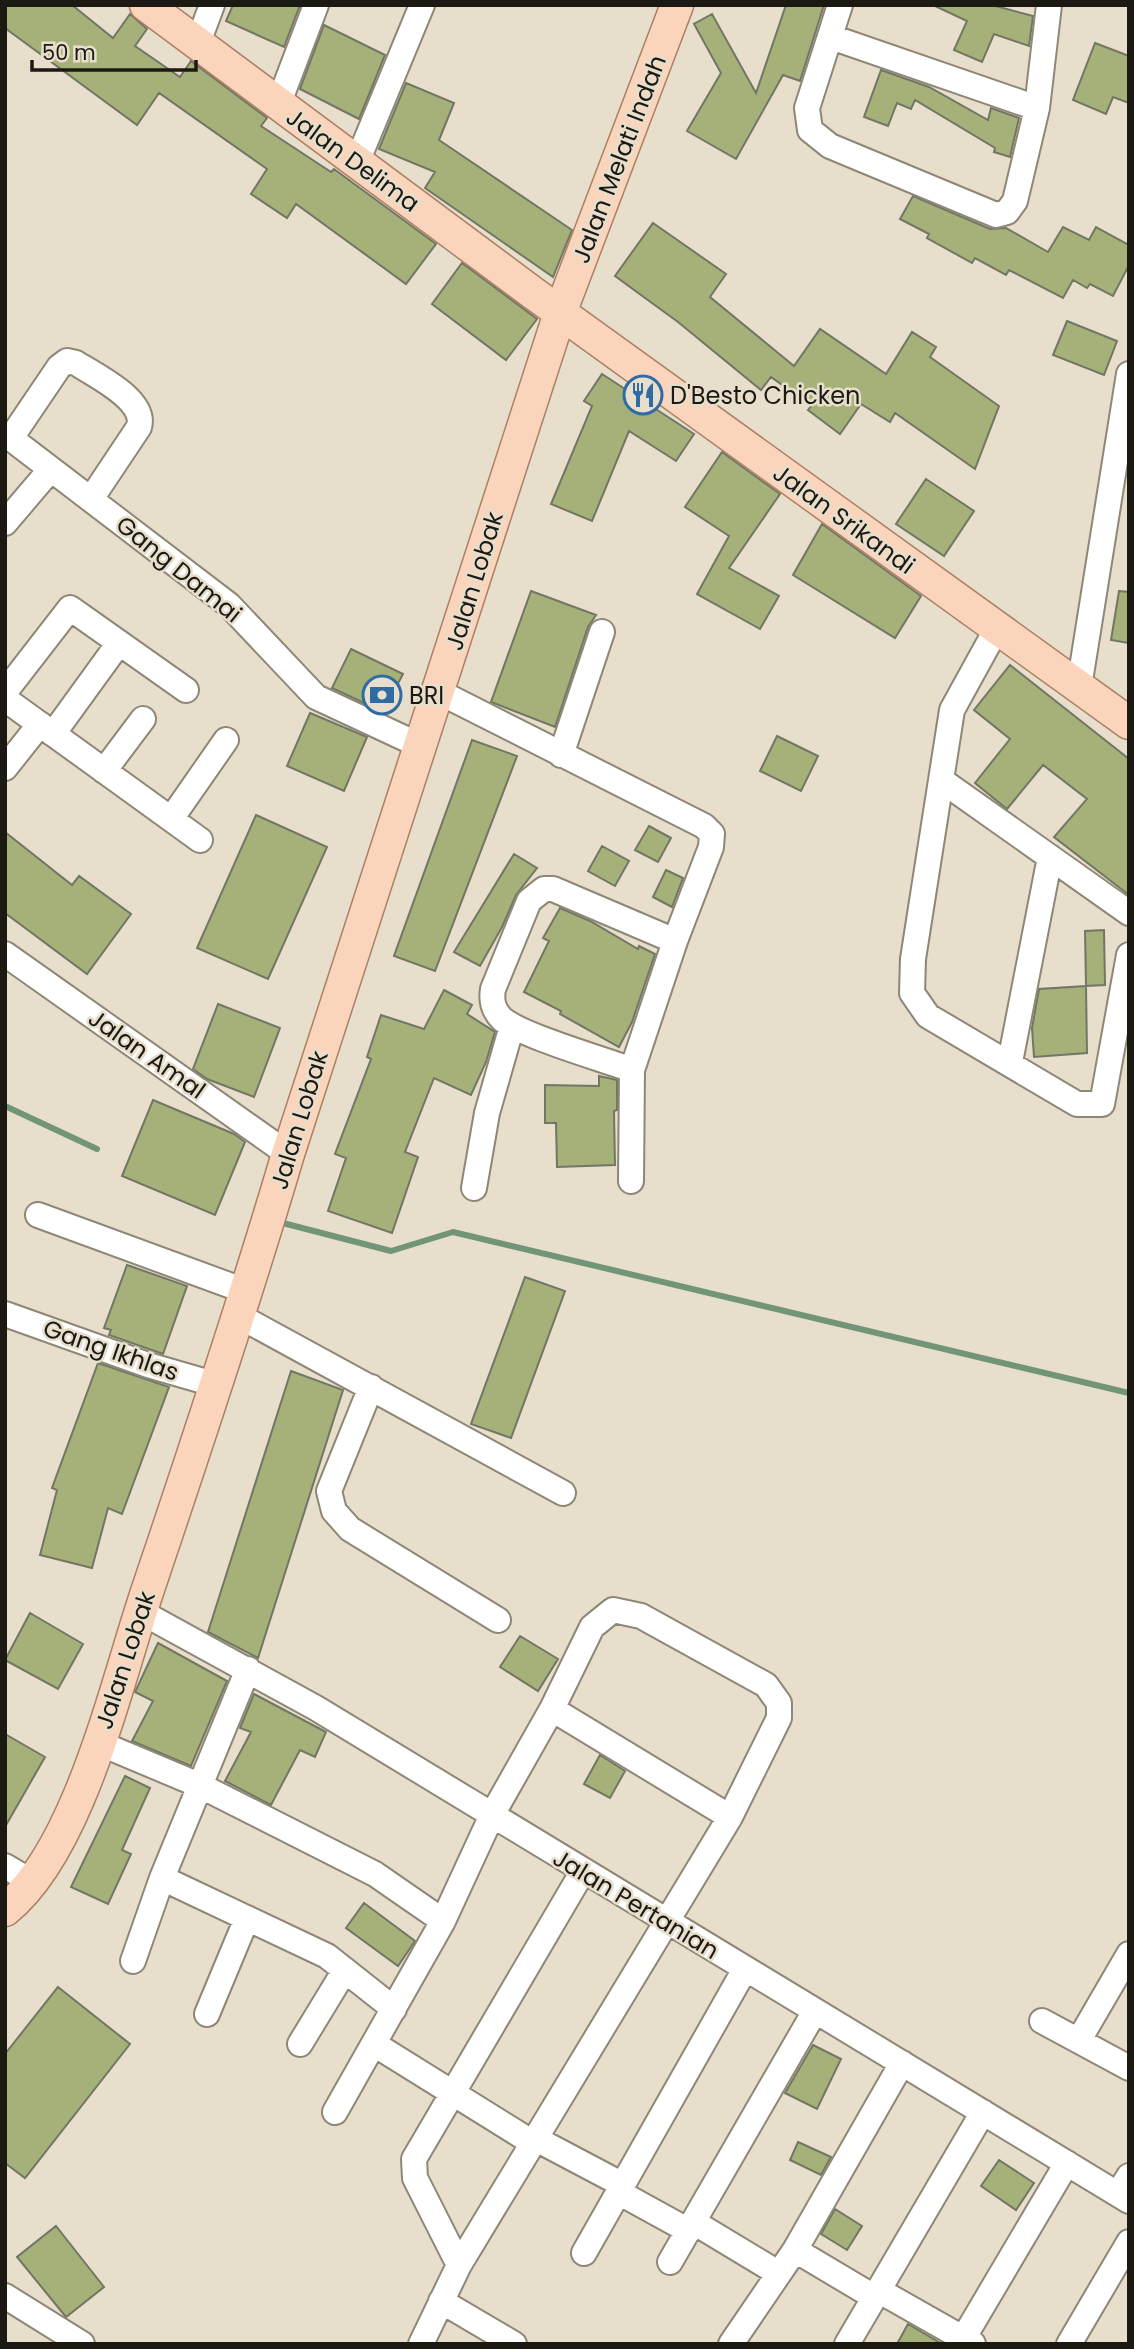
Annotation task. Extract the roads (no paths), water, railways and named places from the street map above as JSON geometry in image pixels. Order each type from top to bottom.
[{"type":"main road","name":"Jalan Delima","points":[[146,5],[278,106],[560,313]]},
{"type":"main road","name":"Jalan Melati Indah","points":[[560,313],[677,5]]},
{"type":"main road","name":"Jalan Srikandi","points":[[560,313],[996,630],[1129,723]]},
{"type":"main road","name":"Jalan Lobak","points":[[5,1909],[34,1883],[53,1854],[99,1743],[217,1385],[288,1153],[560,313]]},
{"type":"street","points":[[197,45],[212,5]]},
{"type":"street","points":[[278,106],[316,5]]},
{"type":"street","points":[[357,162],[422,5]]},
{"type":"street","points":[[840,5],[807,108],[806,120],[818,139],[991,215],[1002,215],[1015,201],[1037,108],[1045,7]]},
{"type":"street","points":[[831,37],[1037,108]]},
{"type":"street","points":[[8,436],[66,361],[76,363],[134,403],[141,413],[139,427],[91,499]]},
{"type":"street","points":[[1079,687],[1129,374]]},
{"type":"street","name":"Gang Damai","points":[[8,436],[229,605],[316,698],[421,746]]},
{"type":"street","points":[[5,523],[50,470]]},
{"type":"street","points":[[5,692],[70,608],[186,690]]},
{"type":"street","points":[[996,630],[951,710],[912,959],[912,993],[917,1005],[928,1016],[1077,1104],[1102,1104],[1129,956]]},
{"type":"street","points":[[561,755],[602,632]]},
{"type":"street","points":[[5,768],[46,729],[119,643]]},
{"type":"street","points":[[439,692],[704,826],[712,834],[711,847],[675,941],[632,1070],[631,1181]]},
{"type":"street","points":[[5,699],[201,840]]},
{"type":"street","points":[[104,771],[143,719]]},
{"type":"street","points":[[171,819],[226,740]]},
{"type":"street","points":[[941,780],[1129,913]]},
{"type":"street","points":[[1010,1062],[1049,857]]},
{"type":"street","points":[[632,1070],[512,1026],[496,1012],[491,1000],[528,901],[536,893],[553,888],[675,941]]},
{"type":"street","name":"Jalan Amal","points":[[5,954],[288,1153]]},
{"type":"street","points":[[474,1188],[487,1113],[512,1026]]},
{"type":"street","points":[[38,1215],[243,1304],[371,1387],[564,1493]]},
{"type":"street","name":"Gang Ikhlas","points":[[5,1314],[148,1365],[217,1385]]},
{"type":"street","points":[[371,1387],[329,1491],[334,1511],[350,1529],[498,1620]]},
{"type":"street","points":[[335,2112],[443,1921],[492,1815],[552,1709],[592,1627],[613,1610],[641,1616],[766,1685],[779,1703],[779,1718],[730,1817],[664,1921],[459,2264],[421,2344]]},
{"type":"street","name":"Jalan Pertanian","points":[[141,1612],[248,1669],[1067,2163],[1125,2191]]},
{"type":"street","points":[[133,1961],[162,1878],[248,1669]]},
{"type":"street","points":[[552,1709],[730,1817]]},
{"type":"street","points":[[99,1743],[199,1785],[375,1874],[443,1921]]},
{"type":"street","points":[[5,1866],[34,1883]]},
{"type":"street","points":[[459,2264],[415,2178],[414,2160],[583,1871]]},
{"type":"street","points":[[162,1878],[327,1956],[394,2009]]},
{"type":"street","points":[[207,2014],[247,1918]]},
{"type":"street","points":[[1079,2039],[1129,1954]]},
{"type":"street","points":[[584,2253],[745,1969]]},
{"type":"street","points":[[300,2044],[345,1970]]},
{"type":"street","points":[[670,2262],[815,2011]]},
{"type":"street","points":[[1042,2021],[1129,2068]]},
{"type":"street","points":[[374,2044],[452,2094],[534,2141],[778,2273]]},
{"type":"street","points":[[731,2344],[795,2250],[902,2063]]},
{"type":"street","points":[[847,2344],[983,2112]]},
{"type":"street","points":[[795,2250],[965,2342],[1067,2163]]},
{"type":"street","points":[[1069,2344],[1129,2242]]},
{"type":"street","points":[[5,2296],[79,2343]]},
{"type":"street","points":[[441,2301],[514,2344]]},
{"type":"waterway","points":[[5,1106],[97,1149]]},
{"type":"waterway","points":[[279,1222],[391,1251],[453,1232],[1129,1393]]},
{"type":"place","name":"D'Besto Chicken","points":[[643,395]]},
{"type":"place","name":"BRI","points":[[382,695]]}]
